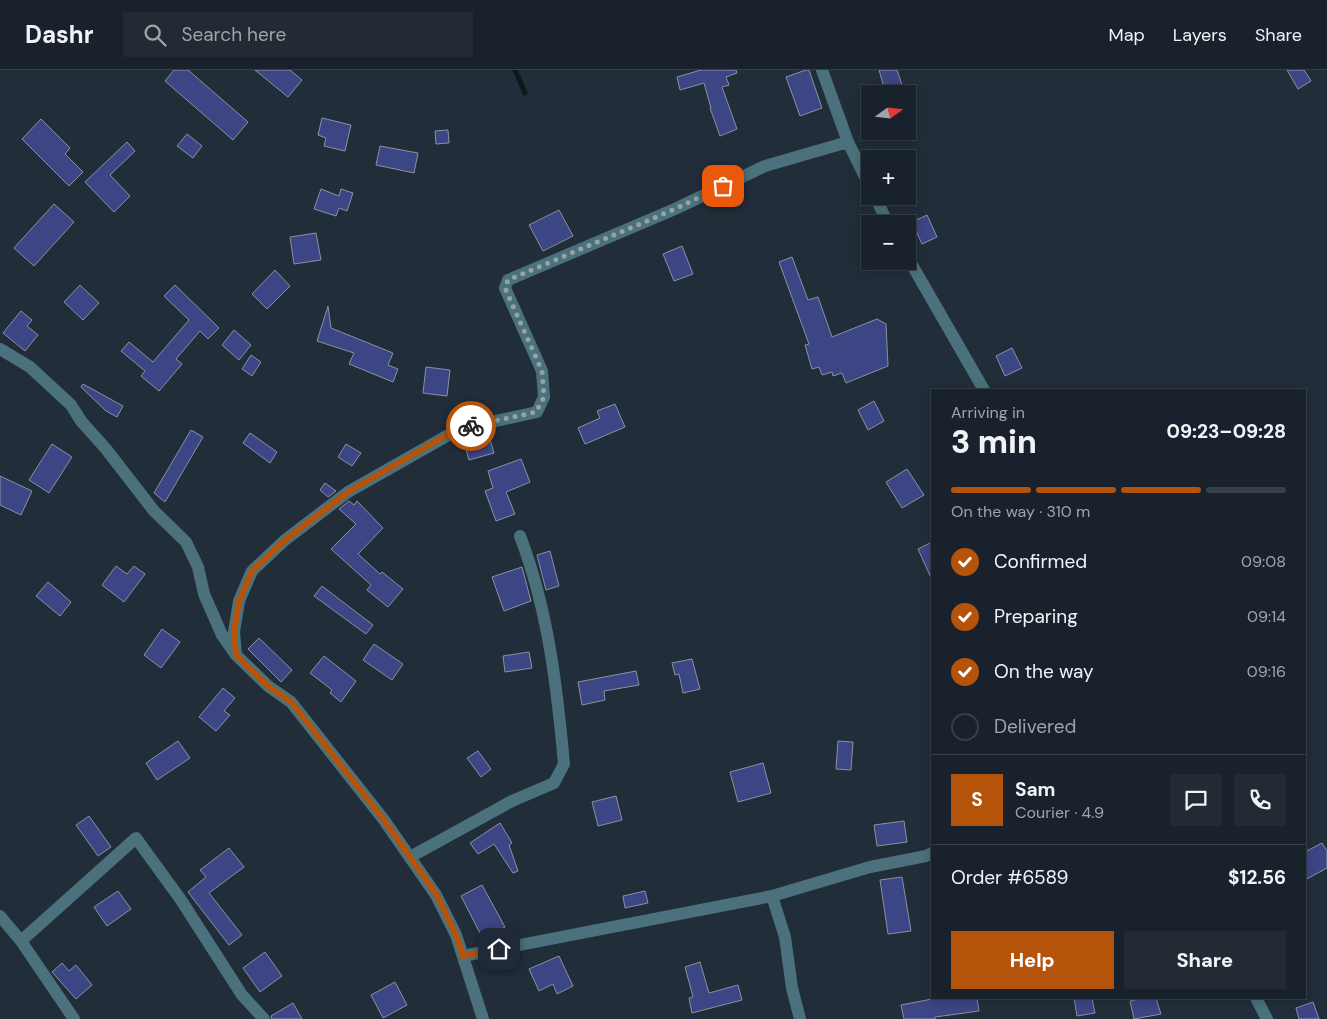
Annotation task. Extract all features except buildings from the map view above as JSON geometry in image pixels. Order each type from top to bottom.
[{"type":"street","points":[[822,70],[848,142],[861,169]]},
{"type":"street","points":[[236,655],[234,632],[239,601],[252,571],[285,540],[348,492],[459,428],[536,412],[544,397],[542,371],[505,288],[508,280],[675,209],[765,166],[848,142]]},
{"type":"street","points":[[915,270],[983,389]]},
{"type":"street","points":[[0,348],[30,367],[72,404],[81,421],[106,449],[154,511],[186,542],[198,567],[204,594],[211,613],[222,635],[236,655],[268,686],[291,702],[384,820],[436,894],[456,935],[483,1019]]},
{"type":"street","points":[[410,857],[512,801],[554,783],[564,764],[547,628],[528,556],[520,536]]},
{"type":"street","points":[[20,941],[136,838],[181,900],[242,995],[264,1019]]},
{"type":"street","points":[[463,956],[772,896],[870,867],[931,854]]},
{"type":"street","points":[[772,896],[785,937],[792,988],[800,1019]]},
{"type":"street","points":[[0,916],[20,941],[74,1019]]},
{"type":"street","points":[[1257,999],[1267,1019]]},
{"type":"waterway","points":[[515,70],[525,93]]},
{"type":"way so far","points":[[471,426],[536,412],[544,397],[542,371],[505,288],[508,280],[675,209],[723,186]]},
{"type":"route","points":[[471,426],[459,428],[348,492],[285,540],[252,571],[239,601],[234,632],[236,655],[268,686],[291,702],[384,820],[436,894],[456,935],[463,956],[499,949]]}]
